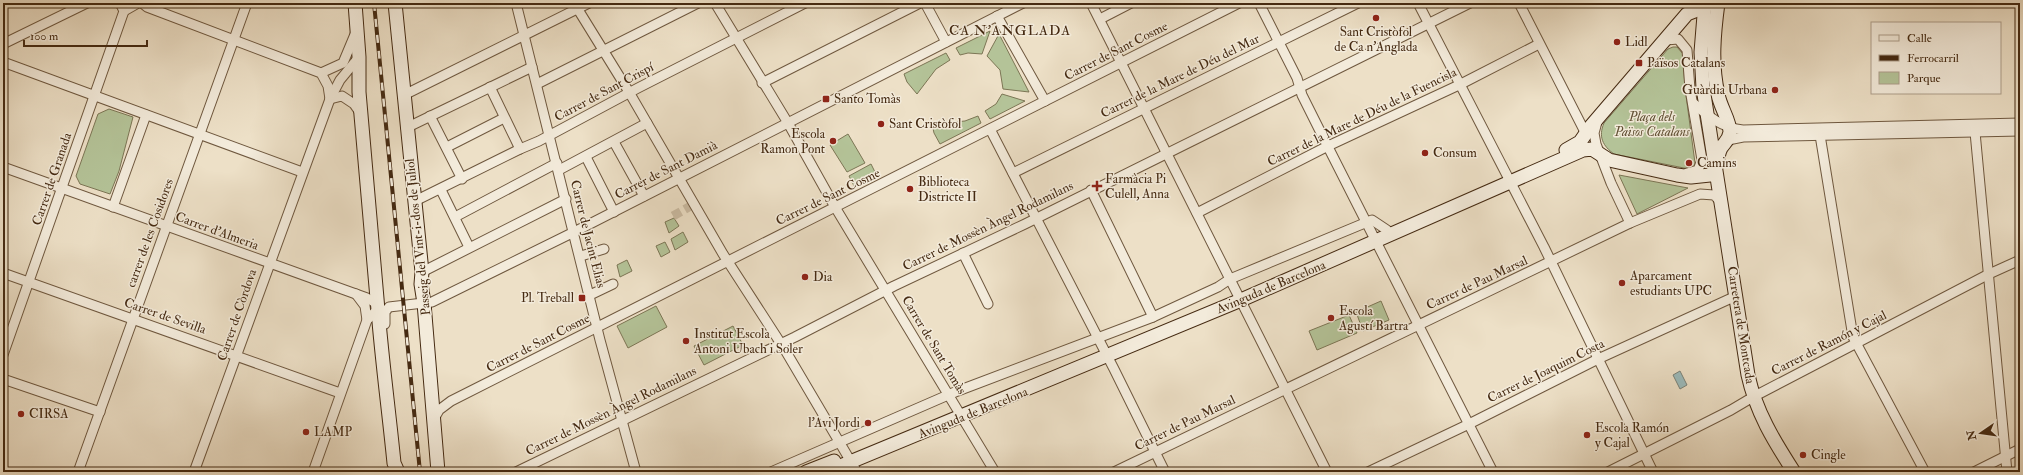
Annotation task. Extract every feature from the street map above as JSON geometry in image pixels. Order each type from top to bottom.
[{"type":"street","points":[[3,44],[87,3]]},
{"type":"street","name":"Carrer de Granada","points":[[3,355],[94,96],[122,7],[138,3]]},
{"type":"street","points":[[142,3],[143,6],[321,73],[328,86],[330,98],[342,96],[349,99],[361,115]]},
{"type":"street","name":"carrer de les Cosidores","points":[[78,472],[134,319],[165,226],[200,135],[247,3]]},
{"type":"street","points":[[355,3],[361,115],[377,307],[395,469]]},
{"type":"street","name":"Passeig del Vint-i-dos de Juliol","points":[[395,3],[406,128],[422,272],[420,284],[424,303],[438,471]]},
{"type":"street","name":"Carrer de Jacint Elias","points":[[516,3],[636,472]]},
{"type":"street","points":[[404,95],[524,36],[575,6],[589,3]]},
{"type":"street","points":[[537,84],[698,3]]},
{"type":"street","name":"Carrer de Sant Tomàs","points":[[715,3],[762,83],[788,123],[835,207],[887,290],[995,472]]},
{"type":"street","name":"Carrer de Sant Crispí","points":[[415,202],[520,149],[550,136],[629,92],[805,3]]},
{"type":"street","points":[[762,83],[920,3]]},
{"type":"street","points":[[925,3],[946,42]]},
{"type":"street","name":"Carrer de Sant Damià","points":[[387,388],[390,375],[385,312],[389,307],[432,302],[614,212],[1023,3]]},
{"type":"street","points":[[1092,3],[1327,472]]},
{"type":"street","points":[[1100,19],[1131,3]]},
{"type":"street","name":"Carrer de Sant Cosme","points":[[433,420],[439,410],[451,401],[1239,3]]},
{"type":"street","points":[[1259,3],[1300,87],[1302,95],[1493,472]]},
{"type":"street","name":"Carrer de la Mare de Déu del Mar","points":[[1013,173],[1358,3]]},
{"type":"street","points":[[1418,3],[1551,262],[1653,472]]},
{"type":"street","name":"Carrer de Mossèn Àngel Rodamilans","points":[[516,472],[623,421],[780,342],[795,337],[887,290],[1036,218],[1470,3]]},
{"type":"street","points":[[1519,3],[1586,134]]},
{"type":"street","name":"Carretera de Montcada","points":[[1718,3],[1708,69],[1707,116],[1709,132],[1753,397],[1771,437],[1794,472]]},
{"type":"street","name":"Carretera de Montcada","points":[[1708,4],[1702,35],[1708,69],[1718,96],[1726,130],[1716,169]]},
{"type":"street","name":"Avinguda de Barcelona","points":[[826,472],[853,463],[960,414],[1106,354],[1375,238],[1509,179],[1578,144],[1666,40],[1689,9],[1708,4]]},
{"type":"street","points":[[575,6],[629,92],[728,261],[780,342],[853,463]]},
{"type":"street","points":[[997,16],[1044,101]]},
{"type":"street","points":[[321,73],[343,63],[357,28]]},
{"type":"street","points":[[1665,172],[1693,172],[1700,167],[1701,155],[1690,89],[1687,50],[1678,39],[1666,40]]},
{"type":"street","name":"Carrer de la Mare de Déu de la Fuencisla","points":[[1197,213],[1328,146],[1459,85],[1539,44]]},
{"type":"street","name":"Carrer de Còrdova","points":[[194,472],[330,98],[340,80],[359,57]]},
{"type":"street","points":[[3,62],[302,172]]},
{"type":"street","points":[[406,128],[532,67]]},
{"type":"street","points":[[490,87],[520,149]]},
{"type":"street","points":[[1693,103],[1726,130],[2020,123]]},
{"type":"street","points":[[112,207],[146,115]]},
{"type":"street","points":[[430,116],[462,179]]},
{"type":"street","points":[[447,147],[504,118]]},
{"type":"street","points":[[1598,119],[1594,137],[1611,183],[1630,223]]},
{"type":"street","points":[[455,217],[558,167],[586,157],[647,123]]},
{"type":"street","points":[[1709,132],[1713,126],[1744,137],[2020,130]]},
{"type":"street","points":[[990,128],[1165,472]]},
{"type":"street","points":[[1975,132],[2007,472]]},
{"type":"street","points":[[1820,135],[1853,337],[1925,472]]},
{"type":"street","points":[[614,142],[644,196]]},
{"type":"street","name":"Avinguda de Barcelona","points":[[1375,238],[1387,230],[1583,150],[1592,149],[1602,157],[1616,161],[1691,177],[1710,175],[1716,169]]},
{"type":"street","points":[[586,157],[614,212]]},
{"type":"street","name":"Carrer d'Almeria","points":[[3,167],[356,294],[377,307]]},
{"type":"street","points":[[441,190],[469,247]]},
{"type":"street","points":[[1091,190],[1153,317]]},
{"type":"street","name":"Carrer de Pau Marsal","points":[[1114,472],[1156,453],[1285,388],[1630,223],[1700,194],[1714,196],[1722,203]]},
{"type":"street","points":[[422,272],[566,199]]},
{"type":"street","points":[[1366,223],[1372,220],[1387,230]]},
{"type":"street","name":"Avinguda de Barcelona","points":[[771,472],[949,395],[1153,317],[1218,287],[1230,279],[1366,223]]},
{"type":"street","points":[[580,256],[604,248]]},
{"type":"street","points":[[963,253],[988,304]]},
{"type":"street","name":"Carrer de Ramón y Cajal","points":[[1608,472],[1731,410],[1753,397],[1989,274],[2020,260]]},
{"type":"street","name":"Carrer de Sevilla","points":[[3,273],[237,355],[340,393]]},
{"type":"street","points":[[590,295],[613,284]]},
{"type":"street","points":[[356,294],[365,306],[367,320]]},
{"type":"street","name":"Carrer de Joaquim Costa","points":[[1368,472],[1469,424],[1598,359],[1736,296]]},
{"type":"street","points":[[313,472],[367,320],[377,307]]},
{"type":"street","points":[[3,379],[100,412]]},
{"type":"street","points":[[1974,472],[2020,449]]},
{"type":"street","name":"Avinguda de Barcelona","points":[[806,472],[853,463]]},
{"type":"green space","points":[[990,31],[982,54],[968,53],[960,55],[956,48]]},
{"type":"green space","points":[[999,34],[1029,92],[1003,89],[1000,70],[987,56]]},
{"type":"green space","name":"Plaça dels Països Catalans","points":[[1677,47],[1683,54],[1685,88],[1695,163],[1694,167],[1689,169],[1614,154],[1604,144],[1601,133],[1604,123],[1668,49]]},
{"type":"green space","points":[[946,53],[950,60],[936,69],[917,94],[907,82],[904,74]]},
{"type":"green space","points":[[1002,94],[1025,101],[990,119],[985,111],[996,104]]},
{"type":"green space","points":[[109,109],[133,117],[119,171],[110,194],[80,184],[76,176],[98,114]]},
{"type":"green space","points":[[978,116],[981,123],[940,144],[934,133],[932,124],[965,121]]},
{"type":"green space","points":[[848,134],[865,163],[847,172],[830,145]]},
{"type":"green space","points":[[871,164],[877,176],[855,188],[849,176]]},
{"type":"green space","name":"Plaça dels Països Catalans","points":[[1619,175],[1688,188],[1637,214]]},
{"type":"green space","points":[[674,218],[679,226],[669,233],[665,222]]},
{"type":"green space","points":[[683,232],[688,242],[675,250],[671,239]]},
{"type":"green space","points":[[665,242],[670,252],[661,257],[656,246]]},
{"type":"green space","points":[[627,260],[632,271],[620,277],[617,265]]},
{"type":"green space","points":[[1381,301],[1389,320],[1363,331],[1356,312]]},
{"type":"green space","points":[[656,306],[667,327],[628,348],[617,326]]},
{"type":"green space","points":[[1349,315],[1357,333],[1317,350],[1309,331]]},
{"type":"green space","points":[[733,326],[743,345],[704,365],[694,346]]},
{"type":"water","points":[[1680,371],[1687,385],[1680,389],[1673,375]]},
{"type":"tunnel","points":[[673,216],[694,204]]},
{"type":"railway","points":[[374,3],[420,472]]},
{"type":"place","name":"Sant Cristòfol de Ca n'Anglada","points":[[1376,18]]},
{"type":"place","name":"Lidl","points":[[1617,42]]},
{"type":"place","name":"Països Catalans","points":[[1639,63]]},
{"type":"place","name":"Guàrdia Urbana","points":[[1775,90]]},
{"type":"place","name":"Santo Tomàs","points":[[826,99]]},
{"type":"place","name":"Sant Cristòfol","points":[[881,124]]},
{"type":"place","name":"Escola Ramon Pont","points":[[833,141]]},
{"type":"place","name":"Consum","points":[[1425,153]]},
{"type":"place","name":"Camins","points":[[1689,163]]},
{"type":"place","name":"Farmàcia Pi Culell, Anna","points":[[1097,186]]},
{"type":"place","name":"Biblioteca Districte II","points":[[910,189]]},
{"type":"place","name":"Dia","points":[[805,277]]},
{"type":"place","name":"Aparcament estudiants UPC","points":[[1622,283]]},
{"type":"place","name":"Pl. Treball","points":[[582,298]]},
{"type":"place","name":"Escola Agustí Bartra","points":[[1331,318]]},
{"type":"place","name":"Institut Escola Antoni Ubach i Soler","points":[[686,341]]},
{"type":"place","name":"CIRSA","points":[[21,414]]},
{"type":"place","name":"l'Avi Jordi","points":[[868,423]]},
{"type":"place","name":"LAMP","points":[[306,432]]},
{"type":"place","name":"Escola Ramón y Cajal","points":[[1587,435]]},
{"type":"place","name":"Cingle","points":[[1803,455]]},
{"type":"district","name":"CA N'ANGLADA","points":[[1010,30]]}]
